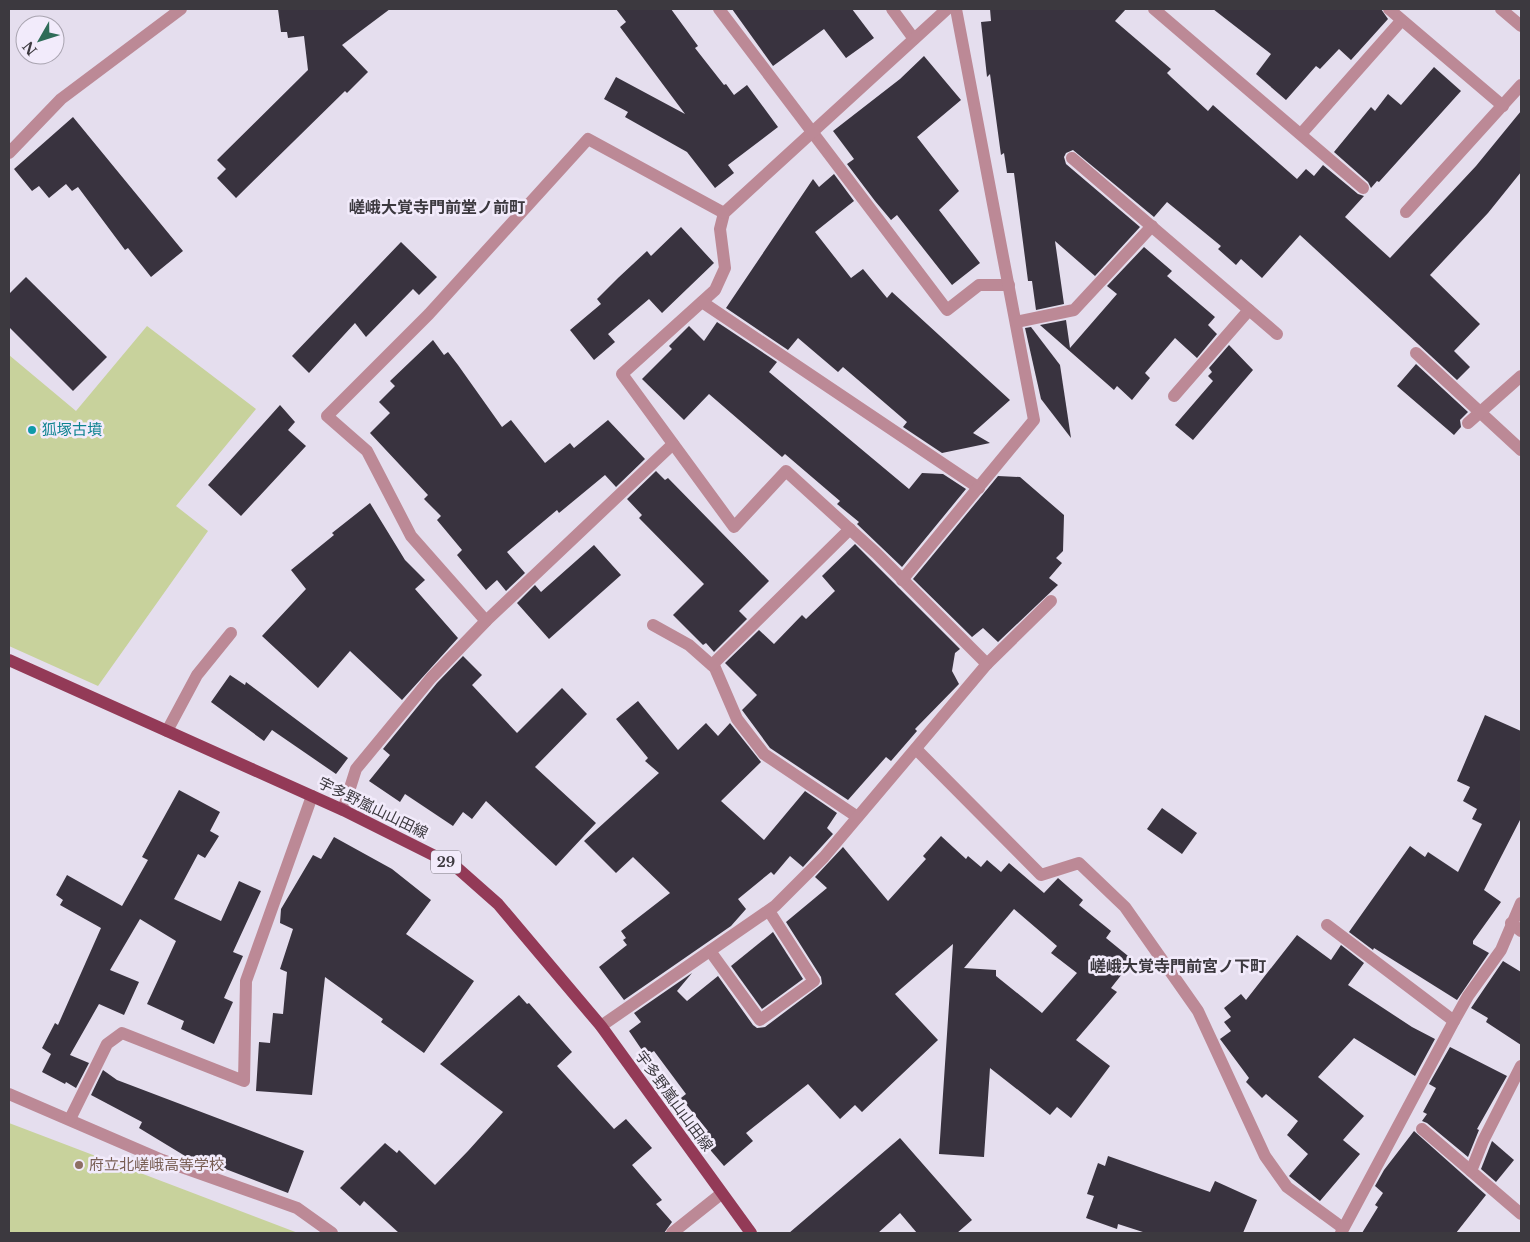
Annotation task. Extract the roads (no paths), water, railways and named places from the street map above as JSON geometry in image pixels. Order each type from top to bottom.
[{"type":"main road","name":"宇多野嵐山山田線","points":[[9,660],[343,810],[454,866],[498,904],[601,1026],[751,1233]]},
{"type":"street","points":[[9,153],[61,99],[181,9]]},
{"type":"street","points":[[720,9],[947,310],[979,285],[1009,285]]},
{"type":"street","points":[[892,9],[914,39]]},
{"type":"street","points":[[948,9],[724,213],[720,229],[725,268],[716,290],[622,374],[734,527],[786,471],[850,529],[987,664]]},
{"type":"street","points":[[902,580],[1034,420],[956,9]]},
{"type":"street","points":[[1154,9],[1363,188]]},
{"type":"street","points":[[1389,9],[1503,106]]},
{"type":"street","points":[[1501,9],[1521,26]]},
{"type":"street","points":[[1301,134],[1401,21]]},
{"type":"street","points":[[1406,212],[1521,85]]},
{"type":"street","points":[[486,621],[411,536],[367,451],[326,416],[429,314],[588,139],[724,213]]},
{"type":"street","points":[[1072,158],[1277,334]]},
{"type":"street","points":[[1016,322],[1074,310],[1152,226]]},
{"type":"street","points":[[702,302],[979,488]]},
{"type":"street","points":[[1174,396],[1249,310]]},
{"type":"street","points":[[1416,353],[1521,450]]},
{"type":"street","points":[[1468,423],[1521,376]]},
{"type":"street","points":[[343,810],[356,769],[431,678],[486,621],[673,444]]},
{"type":"street","points":[[712,665],[850,529]]},
{"type":"street","points":[[601,1026],[769,911],[824,857],[856,816],[916,749],[987,664],[1051,601]]},
{"type":"street","points":[[652,625],[689,645],[715,668],[737,719],[764,754],[856,816]]},
{"type":"street","points":[[167,731],[197,675],[231,633]]},
{"type":"street","points":[[916,749],[1041,875],[1079,863],[1125,907],[1198,1011],[1265,1156],[1288,1187],[1342,1231],[1468,996],[1516,927],[1521,903]]},
{"type":"street","points":[[70,1119],[107,1044],[122,1033],[244,1080],[246,981],[312,796]]},
{"type":"street","points":[[710,951],[760,1020],[814,980],[769,911]]},
{"type":"street","points":[[1327,925],[1454,1021]]},
{"type":"street","points":[[1471,1171],[1483,1141],[1521,1066]]},
{"type":"street","points":[[9,1094],[162,1160],[297,1208],[332,1233]]},
{"type":"street","points":[[1422,1129],[1521,1214]]},
{"type":"street","points":[[672,1233],[721,1194]]},
{"type":"place","name":"狐塚古墳","points":[[32,430]]},
{"type":"place","name":"府立北嵯峨高等学校","points":[[79,1165]]},
{"type":"district","name":"嵯峨大覚寺門前堂ノ前町","points":[[437,207]]},
{"type":"district","name":"嵯峨大覚寺門前宮ノ下町","points":[[1178,966]]}]
